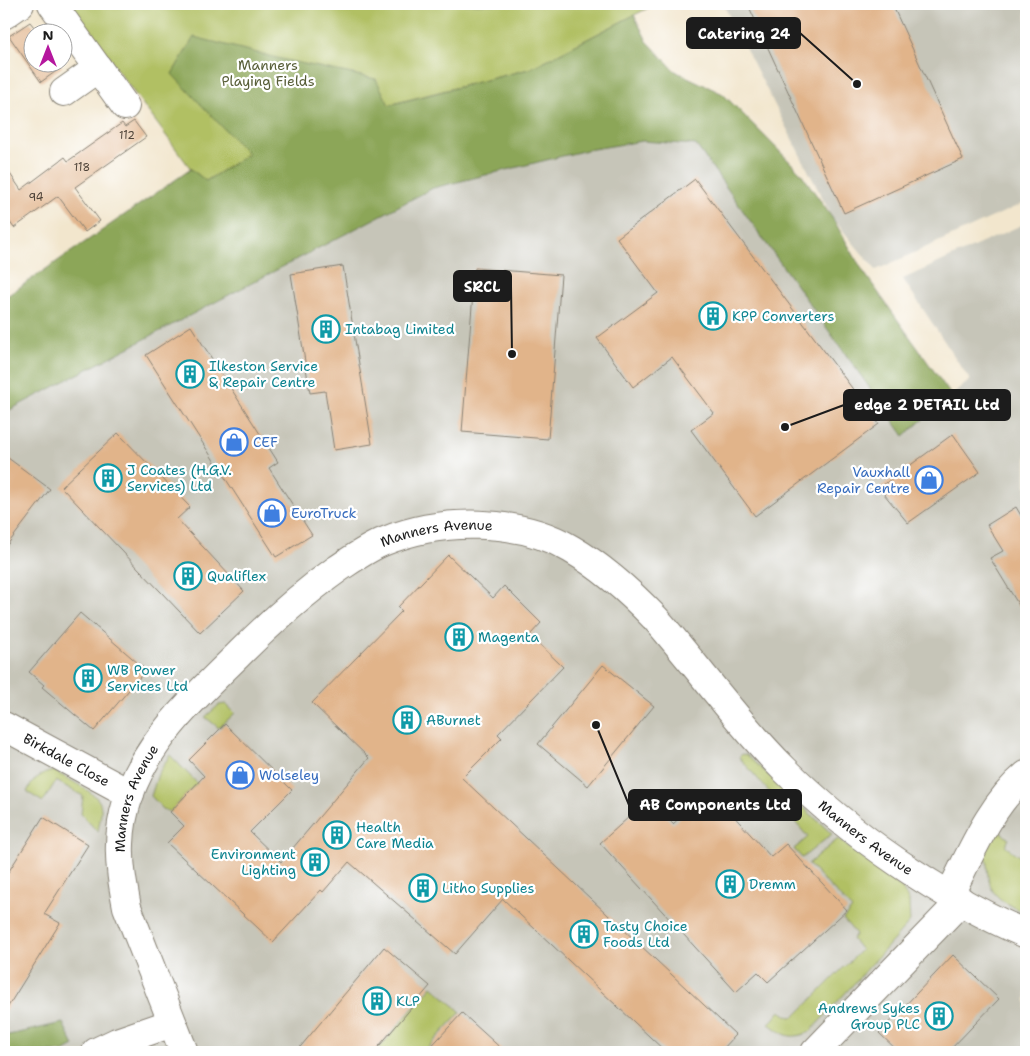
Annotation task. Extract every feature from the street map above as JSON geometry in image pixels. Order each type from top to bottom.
[{"type":"street","points":[[4,15],[20,4]]},
{"type":"street","points":[[52,4],[125,106]]},
{"type":"street","points":[[64,92],[98,68]]},
{"type":"street","name":"Manners Avenue","points":[[184,1052],[127,907],[122,882],[120,840],[122,823],[130,794],[141,766],[178,714],[287,608],[324,579],[359,554],[384,541],[434,528],[459,524],[514,529],[544,536],[570,548],[599,567],[626,590],[656,620],[748,731],[785,770],[842,820],[879,848],[955,898],[1026,934]]},
{"type":"street","name":"Birkdale Close","points":[[4,726],[130,794]]},
{"type":"street","points":[[815,1052],[955,898],[978,839],[1004,799],[1026,775]]},
{"type":"street","points":[[96,1052],[117,1042],[172,1023]]},
{"type":"shaded area","points":[[723,4],[1026,4],[1026,202],[876,270],[833,219]]},
{"type":"shaded area","points":[[642,141],[696,144],[904,436],[970,380],[903,279],[1026,223],[1026,1052],[4,1052],[4,413],[433,188],[587,150]]},
{"type":"green space","name":"Manners Playing Fields","points":[[68,4],[656,4],[529,69],[388,105],[248,154],[206,181],[191,169]]},
{"type":"green space","points":[[634,15],[647,41],[675,71],[723,94],[801,173],[833,219],[863,271],[951,395],[904,436],[696,145],[642,141],[587,150],[433,188],[4,413],[4,298],[191,169],[206,181],[248,154],[172,74],[194,37],[285,60],[376,79],[389,105],[529,69]]},
{"type":"green space","points":[[226,704],[235,713],[219,728],[205,717],[219,705]]},
{"type":"green space","points":[[742,754],[747,755],[832,834],[802,858],[794,849],[808,837],[739,757]]},
{"type":"green space","points":[[170,755],[197,783],[170,812],[163,809],[151,796],[158,774]]},
{"type":"green space","points":[[54,771],[93,794],[100,803],[98,832],[81,814],[83,796],[56,781],[43,802],[27,792],[37,778]]},
{"type":"green space","points":[[997,829],[1009,839],[1005,846],[1026,861],[1026,913],[1001,900],[996,894],[989,881],[987,861],[981,858]]},
{"type":"green space","points":[[838,839],[902,888],[909,901],[910,922],[810,1032],[797,1036],[788,1036],[769,1024],[780,1011],[790,1017],[795,1016],[861,950],[852,939],[856,934],[843,919],[852,909],[808,864]]},
{"type":"green space","points":[[432,986],[461,1012],[424,1052],[376,1052]]},
{"type":"green space","points":[[63,1023],[74,1046],[63,1052],[4,1052],[4,1036]]},
{"type":"building","points":[[761,4],[892,4],[963,159],[844,213],[750,9]]},
{"type":"building","points":[[22,27],[22,55],[9,36]]},
{"type":"building","points":[[34,72],[55,72],[41,82]]},
{"type":"building","points":[[134,121],[146,137],[75,187],[100,221],[85,232],[58,196],[14,228],[4,214],[4,165],[21,190],[65,157],[68,161],[122,123],[125,127]]},
{"type":"building","name":"KPP Converters","points":[[695,179],[879,424],[755,516],[691,430],[714,413],[672,357],[633,387],[597,338],[658,293],[617,238]]},
{"type":"building","points":[[343,266],[372,444],[334,450],[325,391],[310,393],[291,274]]},
{"type":"building","points":[[475,268],[561,275],[548,439],[462,432]]},
{"type":"building","points":[[191,326],[278,462],[269,468],[312,535],[276,557],[146,355]]},
{"type":"building","points":[[118,433],[190,507],[177,519],[244,591],[200,633],[61,487]]},
{"type":"building","name":"Vauxhall Repair Centre","points":[[953,434],[980,472],[908,523],[879,488]]},
{"type":"building","points":[[4,455],[50,489],[4,549]]},
{"type":"building","points":[[1016,507],[1026,524],[1026,617],[990,558],[1003,551],[987,525]]},
{"type":"building","points":[[448,555],[493,598],[504,586],[541,623],[530,635],[563,667],[498,734],[502,738],[462,778],[736,1035],[720,1052],[666,1052],[503,899],[455,954],[349,862],[323,892],[321,890],[273,942],[167,843],[184,826],[170,812],[204,776],[189,760],[225,724],[292,790],[250,832],[281,862],[369,758],[312,703],[402,611],[398,607]]},
{"type":"building","name":"WB Power Services Ltd","points":[[80,613],[146,670],[94,731],[42,687],[44,685],[29,672]]},
{"type":"building","points":[[603,665],[654,706],[588,786],[538,744]]},
{"type":"building","name":"Dremm","points":[[710,790],[771,857],[786,844],[847,910],[768,982],[758,972],[736,992],[600,843],[649,799],[673,824]]},
{"type":"building","points":[[43,817],[88,845],[44,914],[60,923],[4,1013],[4,879]]},
{"type":"building","name":"KLP","points":[[384,947],[430,986],[374,1052],[296,1052]]},
{"type":"building","name":"Andrews Sykes Group PLC","points":[[953,955],[999,999],[948,1052],[899,1052],[879,1033]]},
{"type":"building","points":[[462,1013],[505,1052],[426,1052]]},
{"type":"place","name":"Catering 24","points":[[857,84]]},
{"type":"place","name":"KPP Converters","points":[[713,316]]},
{"type":"place","name":"Intabag Limited","points":[[326,329]]},
{"type":"place","name":"SRCL","points":[[512,354]]},
{"type":"place","name":"Ilkeston Service & Repair Centre","points":[[190,374]]},
{"type":"place","name":"edge 2 DETAIL Ltd","points":[[785,427]]},
{"type":"place","name":"CEF","points":[[234,442]]},
{"type":"place","name":"J Coates (H.G.V. Services) Ltd","points":[[108,478]]},
{"type":"place","name":"Vauxhall Repair Centre","points":[[929,480]]},
{"type":"place","name":"EuroTruck","points":[[272,513]]},
{"type":"place","name":"Qualiflex","points":[[188,576]]},
{"type":"place","name":"Magenta","points":[[459,637]]},
{"type":"place","name":"WB Power Services Ltd","points":[[88,678]]},
{"type":"place","name":"ABurnet","points":[[407,720]]},
{"type":"place","name":"AB Components Ltd","points":[[596,725]]},
{"type":"place","name":"Wolseley","points":[[240,775]]},
{"type":"place","name":"Health Care Media","points":[[337,835]]},
{"type":"place","name":"Environment Lighting","points":[[315,862]]},
{"type":"place","name":"Dremm","points":[[730,884]]},
{"type":"place","name":"Litho Supplies","points":[[423,888]]},
{"type":"place","name":"Tasty Choice Foods Ltd","points":[[584,934]]},
{"type":"place","name":"KLP","points":[[377,1001]]},
{"type":"place","name":"Andrews Sykes Group PLC","points":[[939,1016]]}]
